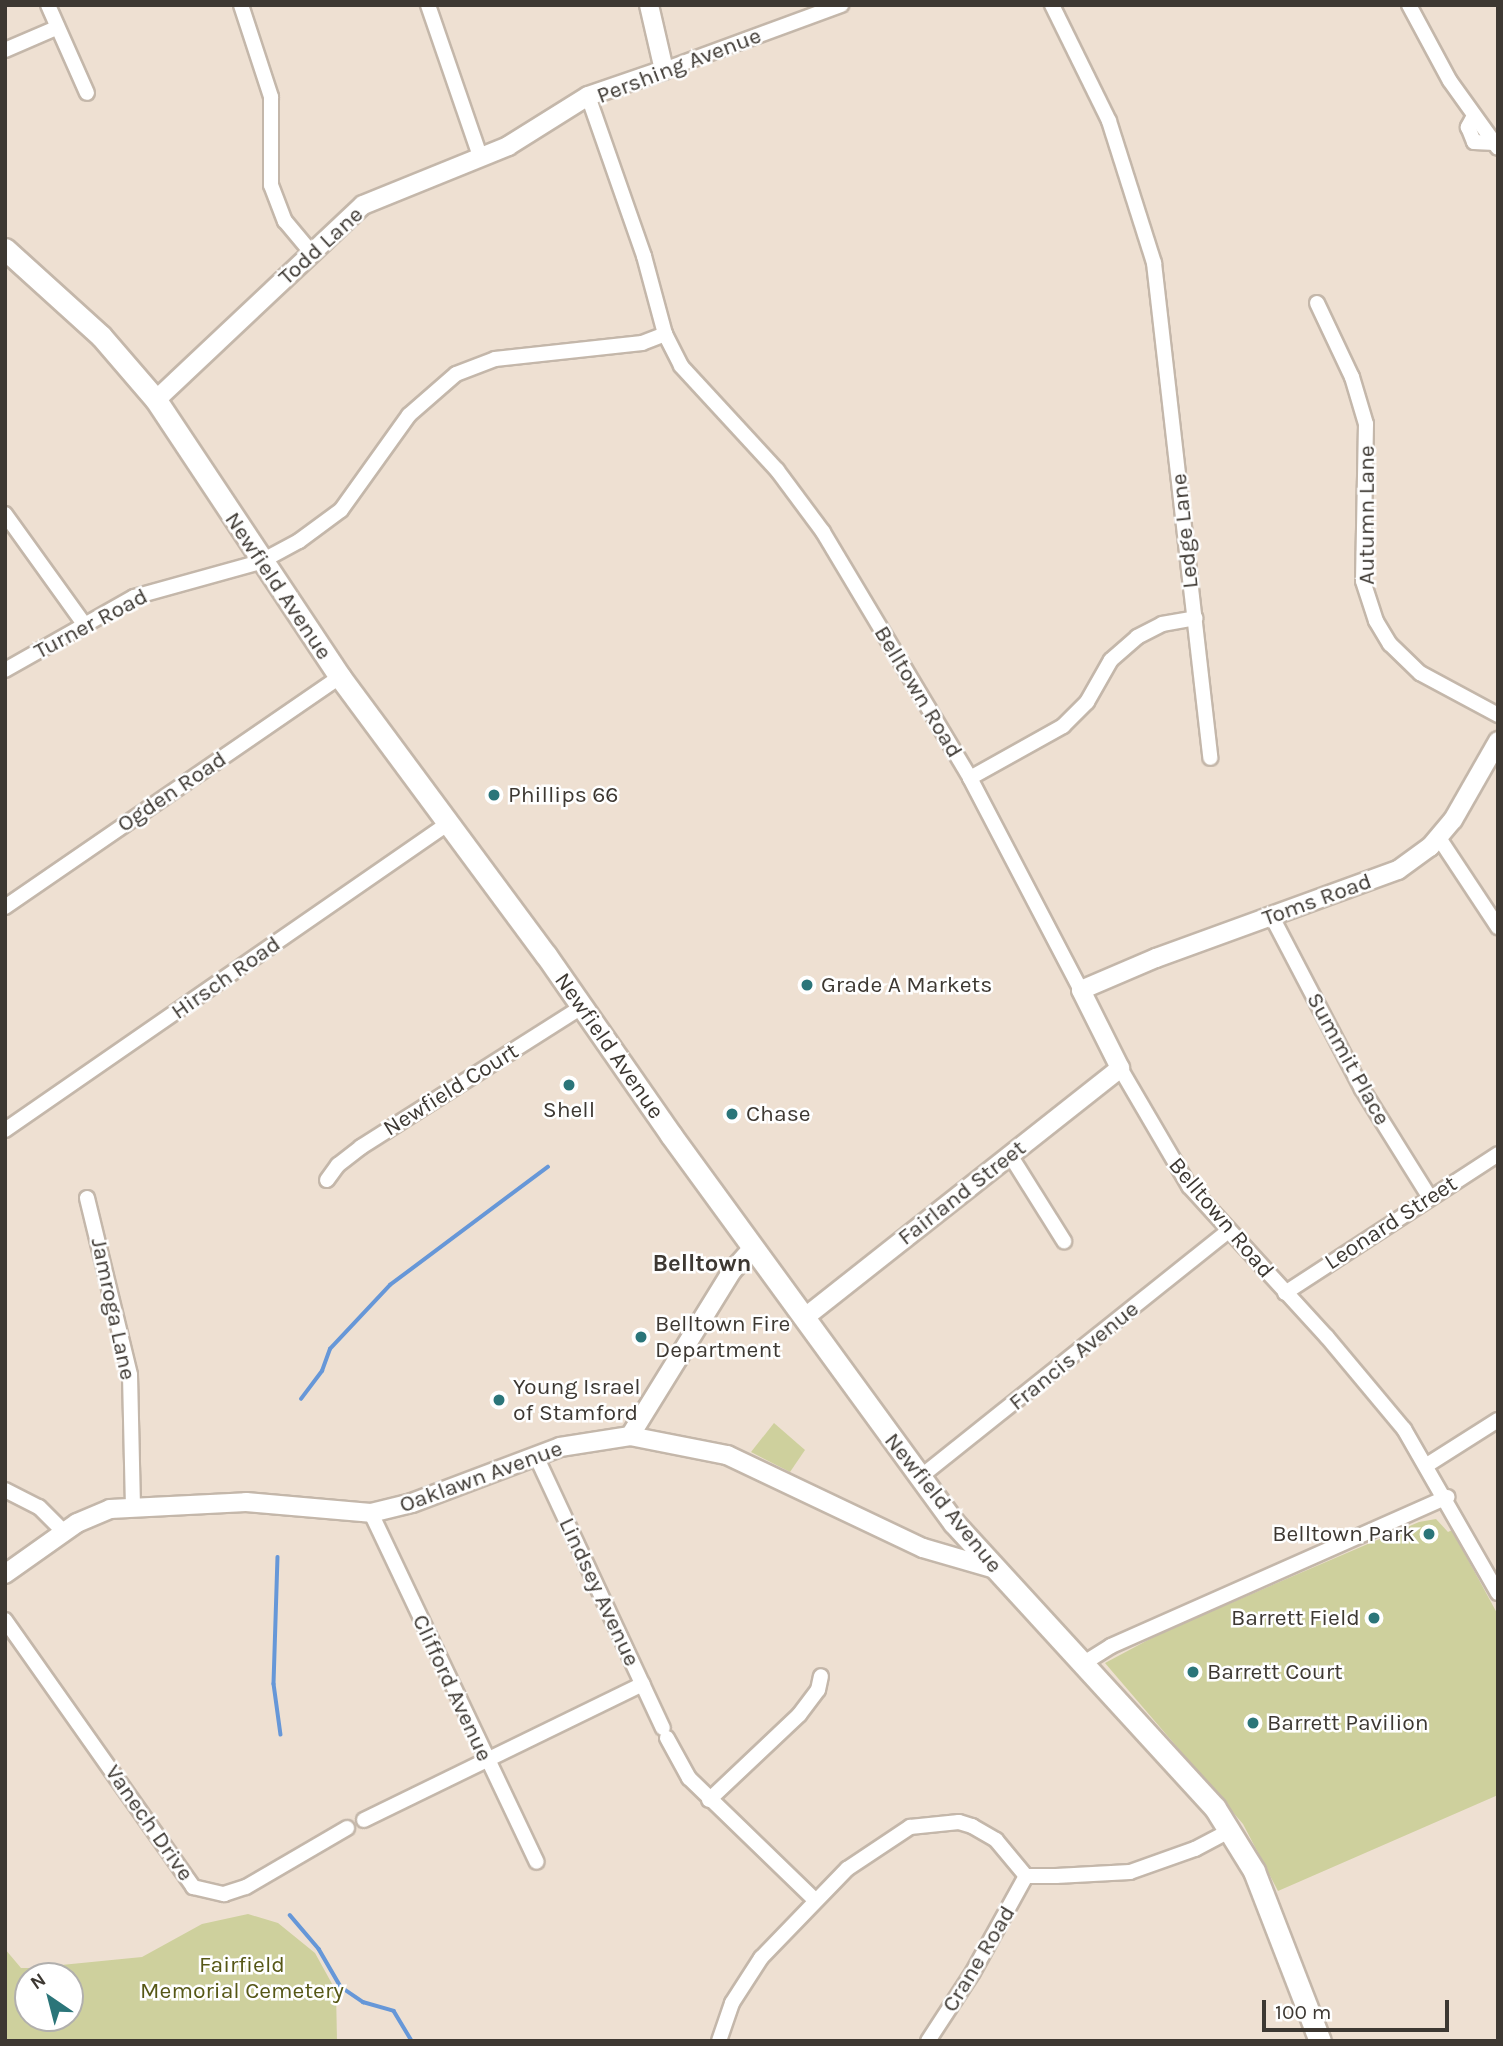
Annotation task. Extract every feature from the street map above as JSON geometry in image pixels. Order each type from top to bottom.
[{"type":"main road","name":"Newfield Avenue","points":[[5,250],[101,336],[156,400],[260,562],[340,677],[446,825],[583,1006],[919,1478],[992,1568],[1084,1663],[1231,1830],[1262,1889],[1320,2041]]},
{"type":"street","points":[[48,5],[87,93]]},
{"type":"street","points":[[241,5],[271,97],[270,165],[276,204],[311,252]]},
{"type":"street","points":[[428,5],[480,156]]},
{"type":"street","points":[[649,5],[664,70]]},
{"type":"street","name":"Pershing Avenue","points":[[665,334],[644,256],[587,96],[841,5]]},
{"type":"street","name":"Ledge Lane","points":[[970,778],[1063,726],[1087,702],[1111,660],[1137,637],[1162,624],[1195,618],[1154,263],[1109,121],[1052,5]]},
{"type":"street","points":[[1409,5],[1450,81],[1496,145]]},
{"type":"street","points":[[5,50],[56,28]]},
{"type":"street","name":"Todd Lane","points":[[156,400],[363,205],[508,146],[587,96]]},
{"type":"street","name":"Autumn Lane","points":[[1317,303],[1352,377],[1366,424],[1363,582],[1376,621],[1390,644],[1420,673],[1498,715]]},
{"type":"street","points":[[260,562],[299,541],[341,510],[409,415],[457,374],[495,359],[642,343],[665,334]]},
{"type":"street","name":"Belltown Road","points":[[665,334],[681,366],[807,509],[970,778],[1120,1068],[1175,1168],[1228,1231],[1366,1382],[1427,1465],[1497,1590]]},
{"type":"street","points":[[5,514],[84,624]]},
{"type":"street","name":"Turner Road","points":[[5,670],[134,597],[260,562]]},
{"type":"street","points":[[1195,618],[1210,758]]},
{"type":"street","name":"Ogden Road","points":[[5,907],[340,677]]},
{"type":"street","name":"Toms Road","points":[[1081,990],[1398,870],[1439,838],[1464,803],[1498,741]]},
{"type":"street","name":"Hirsch Road","points":[[5,1130],[446,825]]},
{"type":"street","points":[[1439,838],[1498,927]]},
{"type":"street","name":"Summit Place","points":[[1272,917],[1362,1089],[1430,1198]]},
{"type":"street","name":"Newfield Court","points":[[327,1181],[338,1165],[361,1147],[583,1006]]},
{"type":"street","name":"Fairland Street","points":[[804,1318],[1120,1068]]},
{"type":"street","name":"Leonard Street","points":[[1285,1293],[1498,1154]]},
{"type":"street","points":[[1010,1155],[1064,1241]]},
{"type":"street","name":"Jamroga Lane","points":[[87,1198],[130,1375],[133,1505]]},
{"type":"street","name":"Francis Avenue","points":[[919,1478],[1228,1231]]},
{"type":"street","points":[[630,1436],[732,1271],[753,1248]]},
{"type":"street","points":[[1427,1465],[1498,1420]]},
{"type":"street","name":"Oaklawn Avenue","points":[[5,1574],[64,1532],[98,1512],[133,1505],[256,1503],[371,1513],[412,1503],[536,1456],[586,1441],[630,1436],[727,1455],[923,1548],[992,1568]]},
{"type":"street","name":"Lindsey Avenue","points":[[536,1456],[688,1778],[815,1900]]},
{"type":"street","points":[[5,1490],[39,1507],[64,1532]]},
{"type":"street","points":[[1084,1663],[1111,1646],[1447,1497]]},
{"type":"street","name":"Clifford Avenue","points":[[371,1513],[537,1862]]},
{"type":"street","name":"Vanech Drive","points":[[5,1620],[193,1887],[224,1894],[246,1887],[347,1828]]},
{"type":"street","points":[[709,1800],[799,1715],[818,1690],[821,1676]]},
{"type":"street","points":[[364,1820],[643,1684]]},
{"type":"street","points":[[719,2041],[744,1983],[815,1900],[878,1844],[925,1823],[959,1822],[984,1832],[1005,1848],[1027,1876],[1130,1872],[1231,1830]]},
{"type":"street","name":"Crane Road","points":[[928,2041],[987,1949],[1027,1876]]},
{"type":"green space","points":[[774,1423],[805,1450],[790,1472],[751,1452]]},
{"type":"green space","points":[[1436,1519],[1448,1532],[1452,1530],[1498,1615],[1498,1795],[1278,1891],[1243,1824],[1105,1663],[1163,1632],[1419,1522]]},
{"type":"green space","name":"Fairfield Memorial Cemetery","points":[[248,1914],[278,1923],[315,1953],[336,1991],[337,2041],[5,2041],[5,1949],[16,1962],[14,2032],[84,2032],[84,1963],[142,1957],[202,1924]]},
{"type":"waterway","points":[[301,1399],[322,1371],[330,1349],[390,1285],[548,1167]]},
{"type":"waterway","points":[[278,1557],[274,1684],[281,1735]]},
{"type":"waterway","points":[[290,1915],[319,1949],[341,1987],[363,2002],[394,2011],[412,2041]]},
{"type":"place","name":"Phillips 66","points":[[494,795]]},
{"type":"place","name":"Grade A Markets","points":[[807,985]]},
{"type":"place","name":"Shell","points":[[569,1085]]},
{"type":"place","name":"Chase","points":[[732,1114]]},
{"type":"place","name":"Belltown Fire Department","points":[[641,1337]]},
{"type":"place","name":"Young Israel of Stamford","points":[[499,1400]]},
{"type":"place","name":"Belltown Park","points":[[1429,1534]]},
{"type":"place","name":"Barrett Field","points":[[1374,1618]]},
{"type":"place","name":"Barrett Court","points":[[1193,1672]]},
{"type":"place","name":"Barrett Pavilion","points":[[1253,1723]]},
{"type":"district","name":"Belltown","points":[[702,1264]]}]
